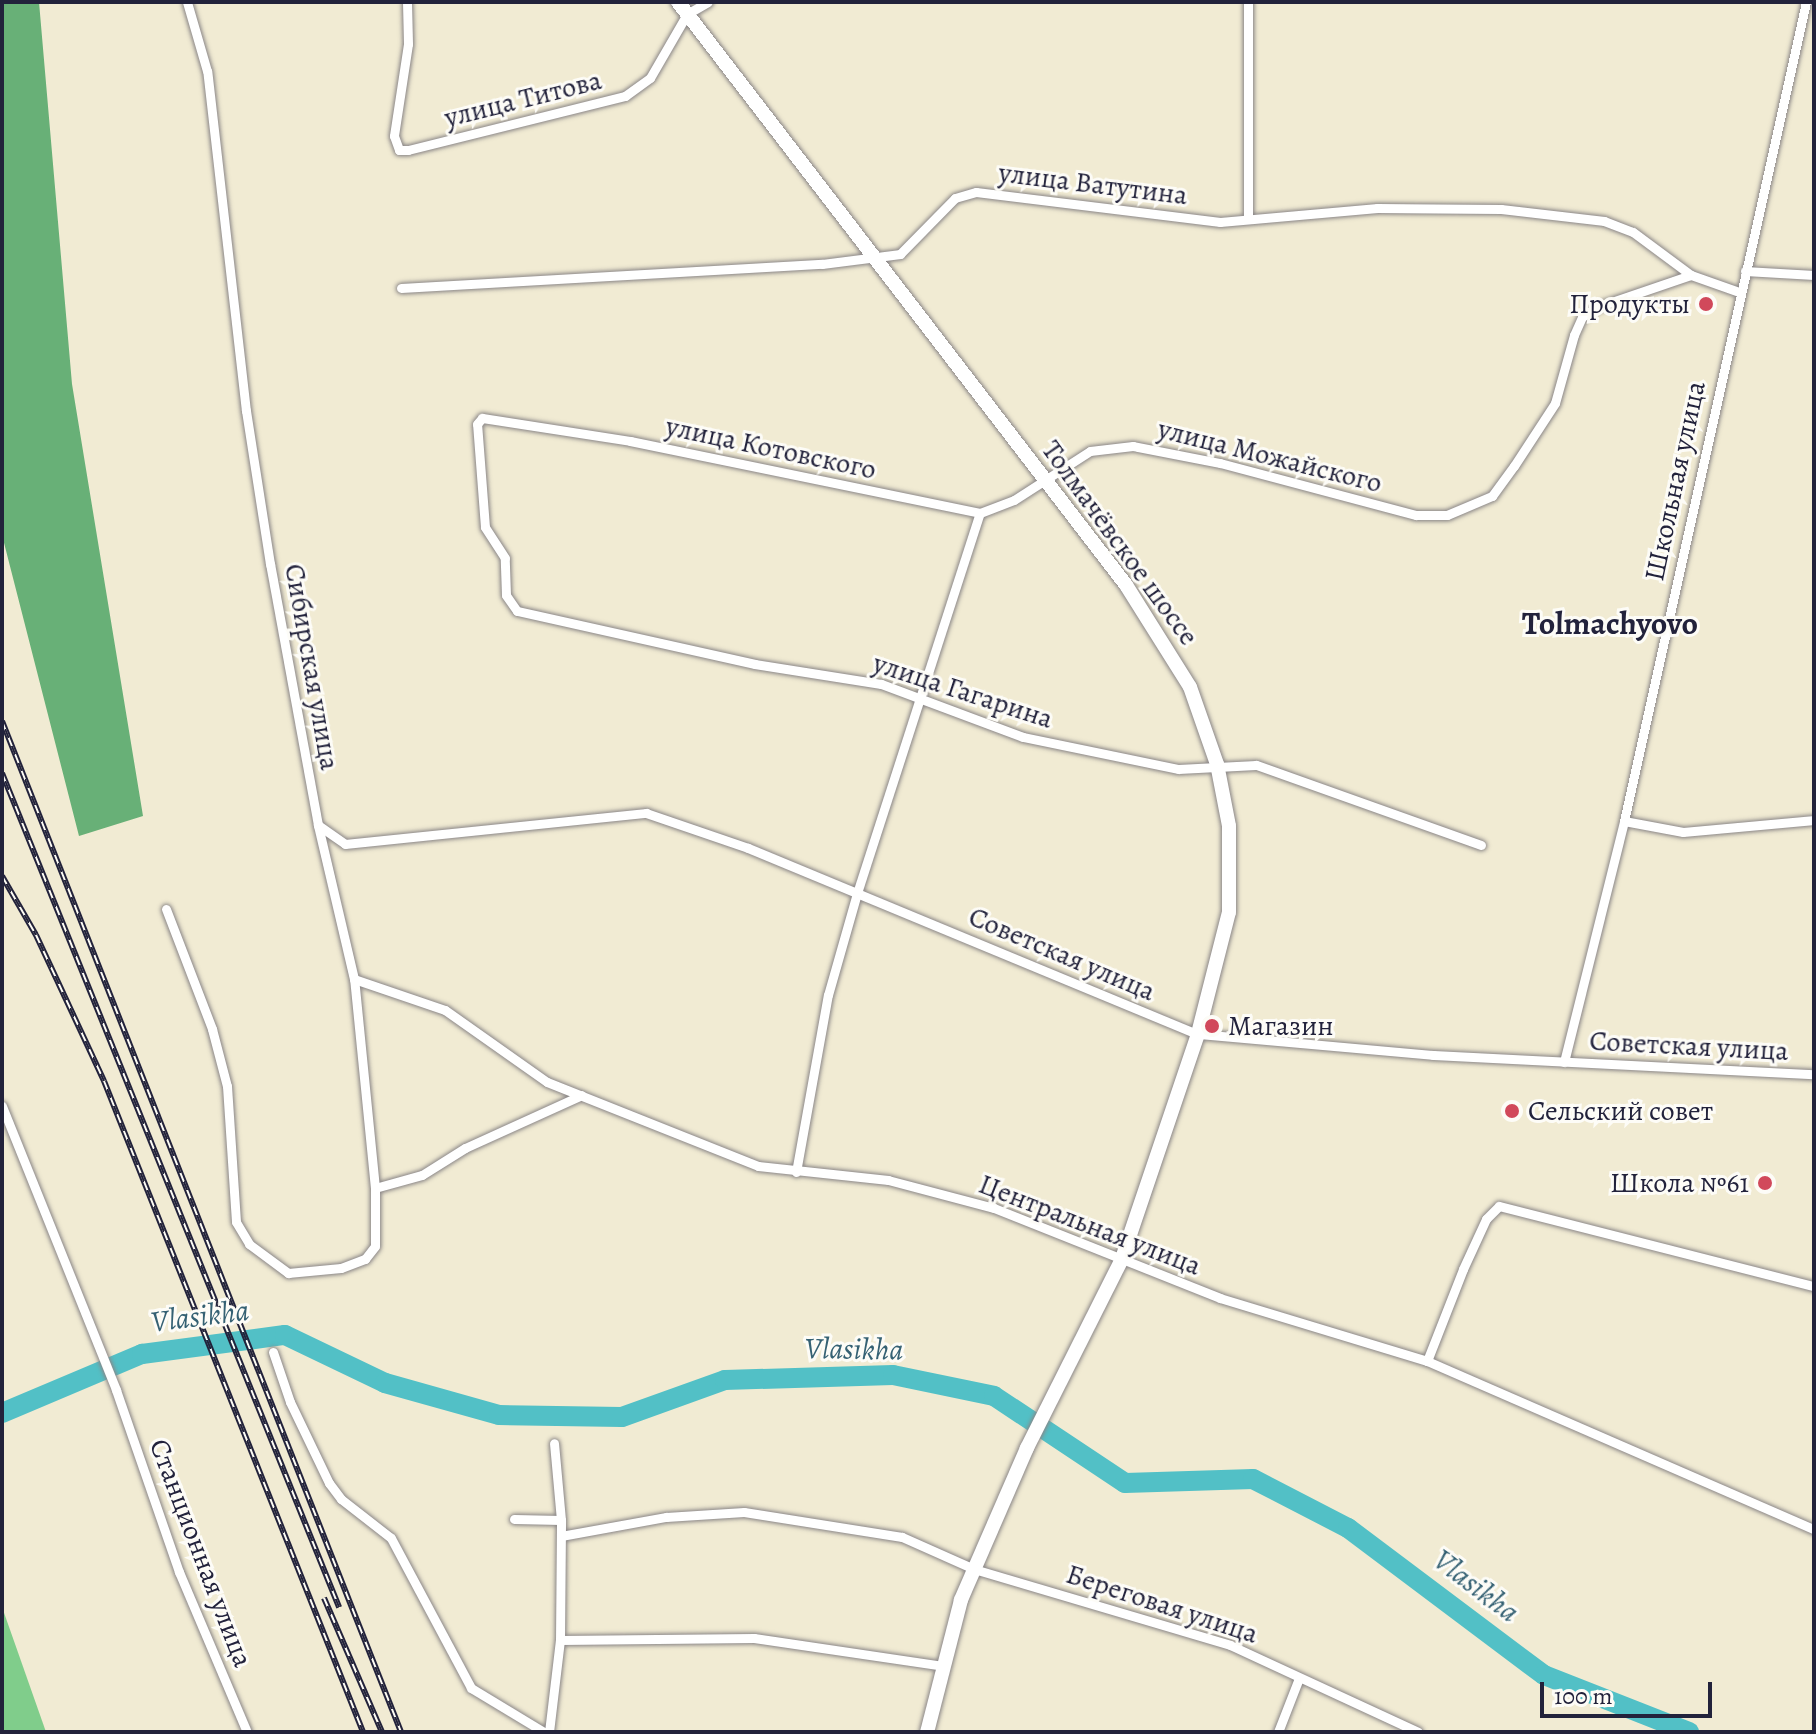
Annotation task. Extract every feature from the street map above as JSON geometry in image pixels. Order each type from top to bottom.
[{"type":"main road","name":"Толмачёвское шоссе","points":[[682,8],[1126,585],[1190,687],[1217,764],[1229,826],[1229,912],[1198,1034],[1122,1259],[1058,1382],[974,1569],[943,1666],[927,1732]]},
{"type":"street","name":"Сибирская улица","points":[[166,909],[212,1029],[227,1086],[236,1222],[249,1244],[288,1273],[341,1268],[365,1259],[375,1246],[375,1188],[354,979],[318,825],[246,411],[207,71],[187,2]]},
{"type":"street","name":"улица Титова","points":[[407,2],[408,44],[394,136],[399,150],[625,96],[650,78],[682,8]]},
{"type":"street","points":[[682,8],[708,2]]},
{"type":"street","points":[[1248,2],[1248,218]]},
{"type":"street","name":"Школьная улица","points":[[1564,1062],[1624,821],[1739,292],[1806,2]]},
{"type":"street","name":"улица Ватутина","points":[[401,288],[900,254],[955,198],[976,192],[1220,222],[1377,208],[1501,209],[1604,221],[1633,232],[1691,275],[1739,292]]},
{"type":"street","points":[[1745,271],[1814,275]]},
{"type":"street","name":"улица Можайского","points":[[1042,479],[1090,451],[1133,446],[1220,463],[1416,515],[1447,515],[1492,496],[1514,466],[1555,403],[1582,317],[1627,294],[1691,275]]},
{"type":"street","name":"улица Котовского","points":[[517,611],[506,595],[505,558],[485,527],[477,424],[482,418],[630,441],[980,513]]},
{"type":"street","points":[[796,1172],[828,995],[857,893],[980,513],[1014,500],[1042,479]]},
{"type":"street","name":"улица Гагарина","points":[[517,611],[755,664],[881,684],[1023,737],[1178,769],[1217,764],[1256,765],[1329,787],[1481,845]]},
{"type":"street","name":"Советская улица","points":[[318,825],[345,844],[646,813],[857,893],[1198,1034],[1564,1062],[1814,1074]]},
{"type":"street","points":[[1624,821],[1683,832],[1780,819],[1814,820]]},
{"type":"street","name":"Центральная улица","points":[[354,979],[445,1010],[547,1082],[758,1166],[888,1180],[994,1208],[1220,1298],[1427,1361],[1814,1529]]},
{"type":"street","points":[[375,1188],[422,1175],[465,1148],[582,1095]]},
{"type":"street","name":"Станционная улица","points":[[2,1106],[116,1390],[179,1572],[247,1732]]},
{"type":"street","points":[[1427,1361],[1486,1219],[1499,1206],[1814,1286]]},
{"type":"street","points":[[273,1352],[290,1402],[329,1483],[341,1499],[391,1538],[471,1688],[546,1732],[560,1640],[561,1520],[554,1443]]},
{"type":"street","name":"Береговая улица","points":[[561,1536],[666,1517],[744,1512],[902,1537],[974,1569],[1202,1635],[1418,1732]]},
{"type":"street","points":[[514,1519],[561,1520]]},
{"type":"street","points":[[560,1640],[754,1638],[943,1666]]},
{"type":"street","points":[[1278,1732],[1299,1678]]},
{"type":"green space","points":[[2,2],[39,2],[72,384],[143,816],[79,836],[2,535]]},
{"type":"green space","points":[[2,1607],[46,1732],[2,1732]]},
{"type":"waterway","name":"Vlasikha","points":[[2,1413],[142,1354],[285,1335],[385,1383],[499,1415],[622,1417],[725,1380],[893,1375],[994,1396],[1125,1483],[1253,1479],[1348,1528],[1544,1675],[1689,1732]]},
{"type":"railway","points":[[2,721],[401,1732]]},
{"type":"railway","points":[[2,773],[339,1607]]},
{"type":"railway","points":[[2,876],[36,935],[104,1081],[363,1732]]},
{"type":"railway","points":[[324,1598],[382,1732]]},
{"type":"place","name":"Продукты","points":[[1706,304]]},
{"type":"place","name":"Магазин","points":[[1212,1026]]},
{"type":"place","name":"Сельский совет","points":[[1512,1111]]},
{"type":"place","name":"Школа №61","points":[[1765,1183]]},
{"type":"district","name":"Tolmachyovo","points":[[1610,623]]}]
